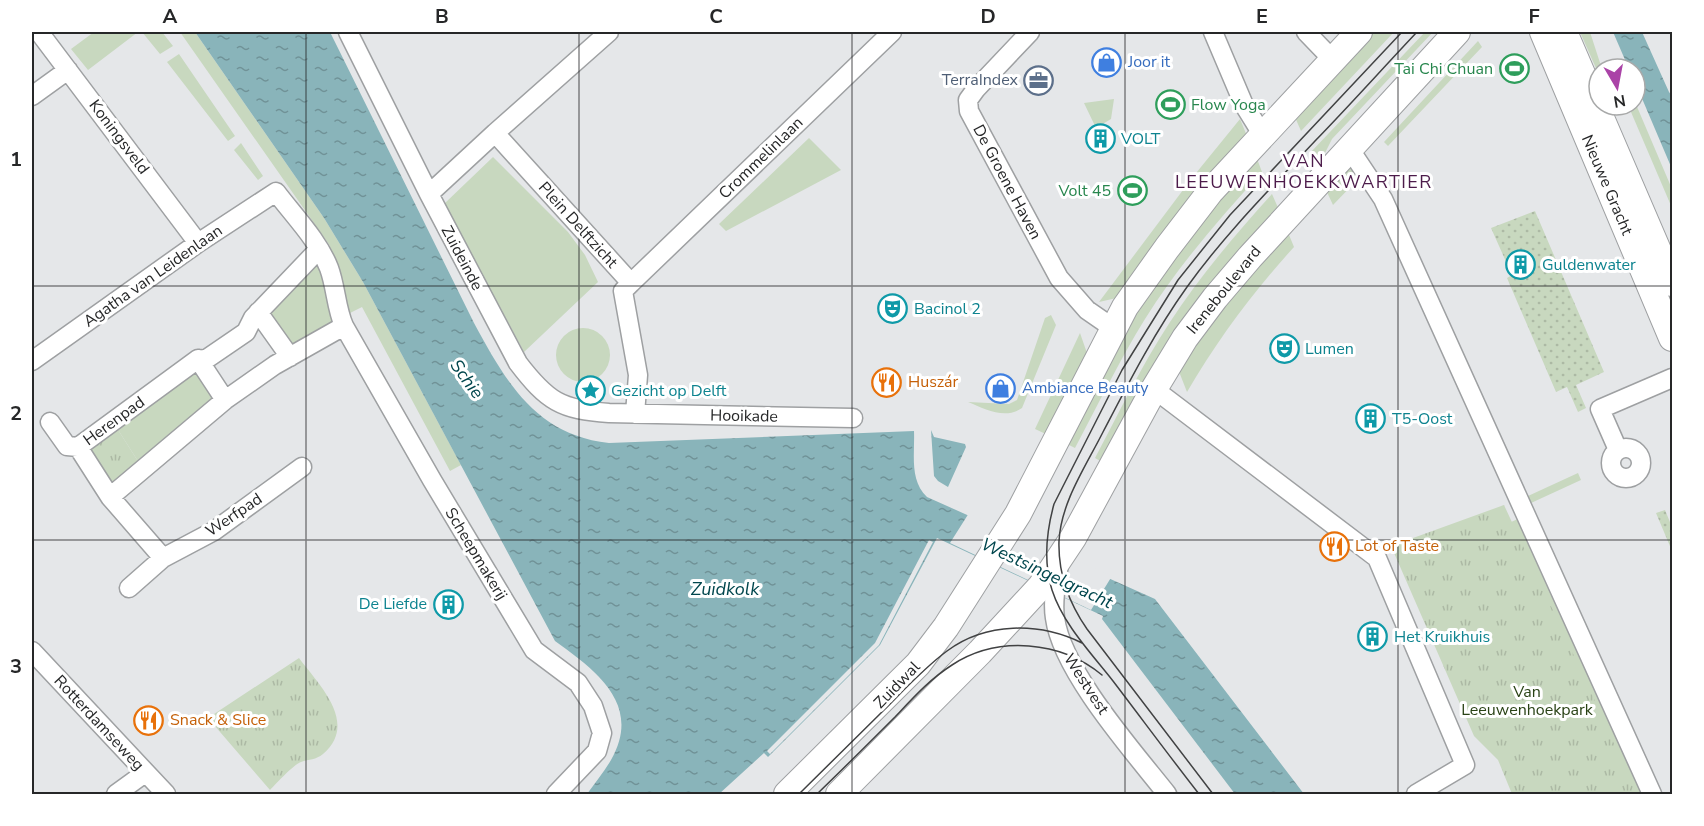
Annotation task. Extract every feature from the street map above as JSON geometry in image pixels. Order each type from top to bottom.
[{"type":"main road","points":[[1113,328],[1167,248],[1210,192],[1359,32]]},
{"type":"main road","name":"Ireneboulevard","points":[[1048,590],[1066,547],[1185,338],[1250,257],[1458,32]]},
{"type":"main road","name":"Nieuwe Gracht","points":[[1543,32],[1672,338]]},
{"type":"main road","name":"Nieuwe Gracht","points":[[1564,32],[1672,283]]},
{"type":"main road","name":"Zuidwal","points":[[787,795],[918,664],[946,627],[1018,514],[1113,328]]},
{"type":"main road","points":[[839,795],[980,652],[1048,590]]},
{"type":"street","name":"Koningsveld","points":[[39,32],[198,243]]},
{"type":"street","name":"Zuideinde","points":[[348,32],[429,194],[518,363],[530,379],[561,405],[582,411],[635,414]]},
{"type":"street","points":[[429,194],[609,32]]},
{"type":"street","name":"Crommelinlaan","points":[[631,283],[892,32]]},
{"type":"street","name":"De Groene Haven","points":[[1030,32],[975,89],[968,100],[969,111],[1059,278],[1087,310],[1113,328]]},
{"type":"street","points":[[1213,32],[1244,105],[1262,135]]},
{"type":"street","points":[[1306,32],[1333,60]]},
{"type":"street","points":[[32,96],[68,70]]},
{"type":"street","name":"Plein Delftzicht","points":[[495,133],[631,283],[623,291],[638,375],[635,414]]},
{"type":"street","points":[[1349,148],[1383,199],[1652,795]]},
{"type":"street","name":"Agatha van Leidenlaan","points":[[32,362],[198,243],[276,192]]},
{"type":"street","name":"Scheepmakerij","points":[[276,192],[320,249],[332,277],[344,326],[432,480],[534,650],[540,657],[570,675],[593,706],[602,733],[597,751],[556,795]]},
{"type":"street","points":[[283,361],[258,312],[320,249]]},
{"type":"street","name":"Herenpad","points":[[163,558],[110,497],[78,447],[198,359],[206,360],[246,332],[258,312]]},
{"type":"street","points":[[110,497],[225,400],[283,361],[344,326]]},
{"type":"street","points":[[198,359],[225,400]]},
{"type":"street","points":[[1618,450],[1600,409],[1672,378]]},
{"type":"street","points":[[1154,389],[1377,558],[1465,765],[1416,795]]},
{"type":"street","name":"Hooikade","points":[[635,414],[853,418]]},
{"type":"street","points":[[50,422],[67,446],[78,447]]},
{"type":"street","name":"Werfpad","points":[[163,558],[213,531],[302,467]]},
{"type":"street","points":[[129,588],[163,558]]},
{"type":"street","name":"Westvest","points":[[1048,590],[1062,644],[1099,706],[1167,795]]},
{"type":"street","name":"Rotterdamseweg","points":[[32,651],[166,795]]},
{"type":"street","points":[[117,795],[145,773]]},
{"type":"green space","points":[[94,32],[138,32],[88,70],[71,49]]},
{"type":"green space","points":[[142,32],[162,32],[173,46],[160,54]]},
{"type":"green space","points":[[180,32],[195,32],[324,218],[363,282],[461,465],[450,471],[362,307],[350,313],[339,276],[325,249],[330,246]]},
{"type":"green space","points":[[1373,32],[1394,32],[1301,131],[1294,115]]},
{"type":"green space","points":[[1425,32],[1433,32],[1332,139],[1317,169],[1310,153]]},
{"type":"green space","points":[[1580,32],[1590,32],[1598,57],[1591,57]]},
{"type":"green space","points":[[1478,41],[1482,47],[1388,146],[1384,142]]},
{"type":"green space","points":[[179,54],[235,136],[228,141],[167,62]]},
{"type":"green space","points":[[1114,99],[1111,119],[1096,128],[1084,103]]},
{"type":"green space","points":[[1633,117],[1641,117],[1672,189],[1672,208]]},
{"type":"green space","points":[[1240,119],[1247,136],[1121,297],[1099,302],[1192,178]]},
{"type":"green space","points":[[809,138],[841,170],[726,231],[719,224]]},
{"type":"green space","points":[[241,143],[263,176],[258,180],[234,150]]},
{"type":"green space","points":[[1256,156],[1262,172],[1171,280],[1135,335],[1075,448],[1067,444],[1137,309],[1186,238]]},
{"type":"green space","points":[[493,157],[568,232],[585,255],[598,282],[524,352],[444,204]]},
{"type":"green space","points":[[1353,164],[1360,177],[1333,205],[1326,190]]},
{"type":"green space","points":[[1272,194],[1279,210],[1104,463],[1095,458],[1170,322],[1218,256]]},
{"type":"green space","points":[[1535,211],[1604,372],[1576,385],[1586,408],[1578,412],[1567,387],[1556,392],[1507,278],[1512,275],[1491,228]]},
{"type":"green space","points":[[1287,230],[1294,247],[1237,316],[1187,392],[1178,369],[1207,325]]},
{"type":"green space","points":[[318,258],[339,327],[293,352],[264,310]]},
{"type":"green space","points":[[1051,315],[1056,325],[1022,408],[1002,413],[968,402],[1009,404],[1017,400],[1045,318]]},
{"type":"green space","points":[[583,328],[593,330],[602,336],[608,345],[610,355],[608,365],[602,374],[593,380],[583,382],[573,380],[564,374],[558,365],[556,355],[558,345],[564,336],[573,330]]},
{"type":"green space","points":[[1080,333],[1088,356],[1048,435],[1035,429]]},
{"type":"green space","points":[[196,367],[219,398],[141,466],[115,425]]},
{"type":"green space","points":[[115,425],[141,466],[118,482],[108,481],[86,446]]},
{"type":"green space","points":[[1578,473],[1581,480],[1531,503],[1528,496]]},
{"type":"green space","name":"Van Leeuwenhoekpark","points":[[1504,505],[1636,794],[1512,794],[1498,760],[1474,736],[1391,546]]},
{"type":"green space","points":[[1665,510],[1672,527],[1672,551],[1656,513]]},
{"type":"green space","points":[[1520,518],[1646,794],[1590,794],[1491,531]]},
{"type":"green space","points":[[299,658],[332,704],[337,730],[333,742],[323,754],[298,764],[270,790],[208,718]]},
{"type":"water","name":"Zuidkolk","points":[[195,32],[330,32],[486,345],[512,385],[543,417],[562,429],[584,438],[609,443],[914,431],[915,474],[921,490],[927,497],[1155,599],[1304,794],[1235,794],[1102,619],[1103,616],[937,538],[880,645],[768,757],[764,753],[719,794],[587,794],[611,760],[619,740],[621,722],[618,705],[610,690],[599,677],[555,641],[363,282],[324,218]]},
{"type":"water","points":[[1613,32],[1642,32],[1672,96],[1672,169],[1647,110],[1647,57],[1624,57]]},
{"type":"water","points":[[931,430],[934,437],[965,444],[966,447],[948,487],[934,476]]},
{"type":"pier","points":[[969,513],[1112,576],[1091,610],[950,543]]},
{"type":"pier","points":[[929,540],[933,542],[879,645],[770,754],[767,751],[875,643]]},
{"type":"tram line","points":[[1199,794],[1078,638],[1063,615],[1052,590],[1047,568],[1047,536],[1054,504],[1122,370],[1178,280],[1230,215],[1402,32]]},
{"type":"tram line","points":[[1213,794],[1087,629],[1075,609],[1060,565],[1059,541],[1064,512],[1075,485],[1132,376],[1187,287],[1249,212],[1417,32]]},
{"type":"tram line","points":[[799,794],[922,672],[962,641],[996,630],[1013,628],[1048,631],[1082,643]]},
{"type":"tram line","points":[[817,794],[929,683],[944,670],[970,655],[1009,646],[1049,649],[1068,655],[1102,675]]},
{"type":"place","name":"Joor it","points":[[1107,62]]},
{"type":"place","name":"Tai Chi Chuan","points":[[1514,69]]},
{"type":"place","name":"TerraIndex","points":[[1039,80]]},
{"type":"place","name":"Flow Yoga","points":[[1170,105]]},
{"type":"place","name":"VOLT","points":[[1100,139]]},
{"type":"place","name":"Volt 45","points":[[1132,191]]},
{"type":"place","name":"Guldenwater","points":[[1521,265]]},
{"type":"place","name":"Bacinol 2","points":[[893,309]]},
{"type":"place","name":"Lumen","points":[[1284,349]]},
{"type":"place","name":"Huszár","points":[[887,382]]},
{"type":"place","name":"Ambiance Beauty","points":[[1001,388]]},
{"type":"place","name":"Gezicht op Delft","points":[[590,391]]},
{"type":"place","name":"T5-Oost","points":[[1371,419]]},
{"type":"place","name":"Lot of Taste","points":[[1334,546]]},
{"type":"place","name":"De Liefde","points":[[448,604]]},
{"type":"place","name":"Het Kruikhuis","points":[[1373,637]]},
{"type":"place","name":"Snack & Slice","points":[[149,720]]},
{"type":"district","name":"VAN LEEUWENHOEKKWARTIER","points":[[1304,171]]},
{"type":"water label","name":"Schie","points":[[467,379]]},
{"type":"water label","name":"Westsingelgracht","points":[[1047,573]]}]
